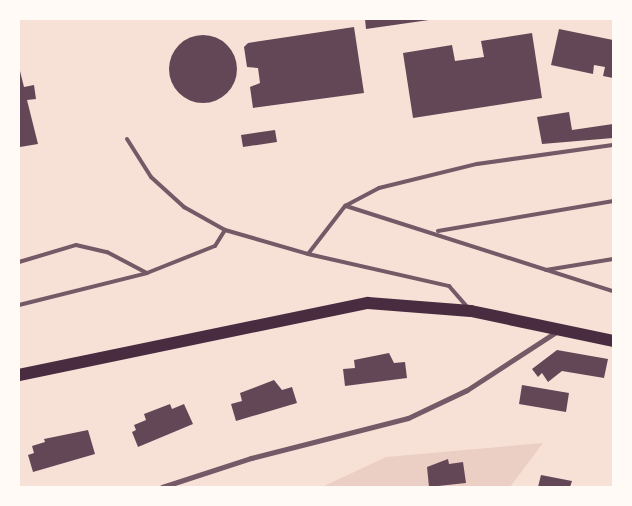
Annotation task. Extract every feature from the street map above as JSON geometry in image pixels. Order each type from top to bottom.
[{"type":"main road","points":[[19,375],[368,303],[471,311],[557,331],[613,341]]},
{"type":"street","points":[[162,487],[251,458],[408,418],[466,390],[557,331]]},
{"type":"lane","points":[[127,138],[151,177],[184,207],[225,230],[308,254],[449,286],[471,311]]},
{"type":"lane","points":[[308,254],[346,206],[416,176],[613,145]]},
{"type":"lane","points":[[436,231],[613,201]]},
{"type":"lane","points":[[346,206],[436,231],[545,271],[613,291]]},
{"type":"lane","points":[[19,305],[147,273],[215,246],[225,230]]},
{"type":"lane","points":[[19,262],[76,245],[107,252],[147,273]]},
{"type":"lane","points":[[545,271],[613,259]]},
{"type":"shaded area","points":[[543,443],[510,487],[322,487],[386,457]]},
{"type":"building","points":[[365,19],[429,19],[429,20],[366,29]]},
{"type":"building","points":[[354,27],[364,93],[253,108],[250,87],[260,83],[258,68],[247,67],[244,47],[248,43]]},
{"type":"building","points":[[559,29],[613,40],[613,78],[603,76],[605,67],[594,65],[593,74],[551,65]]},
{"type":"building","points":[[532,33],[542,98],[413,118],[403,53],[452,45],[455,61],[484,57],[481,41]]},
{"type":"building","points":[[203,35],[216,37],[227,45],[235,56],[237,69],[235,82],[227,93],[216,101],[203,103],[190,101],[179,93],[171,82],[169,69],[171,56],[179,45],[190,37]]},
{"type":"building","points":[[19,67],[24,87],[34,85],[36,99],[27,100],[38,144],[20,147]]},
{"type":"building","points":[[569,112],[572,130],[613,124],[613,138],[542,144],[537,117]]},
{"type":"building","points":[[275,130],[277,142],[243,147],[241,135]]},
{"type":"building","points":[[557,350],[608,359],[604,378],[562,371],[548,382],[542,373],[538,377],[532,369]]},
{"type":"building","points":[[389,353],[394,363],[405,362],[407,378],[345,386],[343,369],[355,368],[354,360]]},
{"type":"building","points":[[274,380],[282,390],[292,387],[297,403],[236,421],[231,404],[242,401],[240,393]]},
{"type":"building","points":[[522,385],[569,393],[566,412],[519,404]]},
{"type":"building","points":[[170,404],[172,409],[184,404],[193,424],[138,447],[132,432],[136,430],[134,425],[146,420],[144,414]]},
{"type":"building","points":[[88,430],[95,454],[33,472],[28,455],[34,453],[32,446],[45,442],[44,439]]},
{"type":"building","points":[[448,459],[449,464],[463,462],[466,483],[429,487],[427,467]]},
{"type":"building","points":[[541,475],[572,481],[570,487],[538,487]]}]
